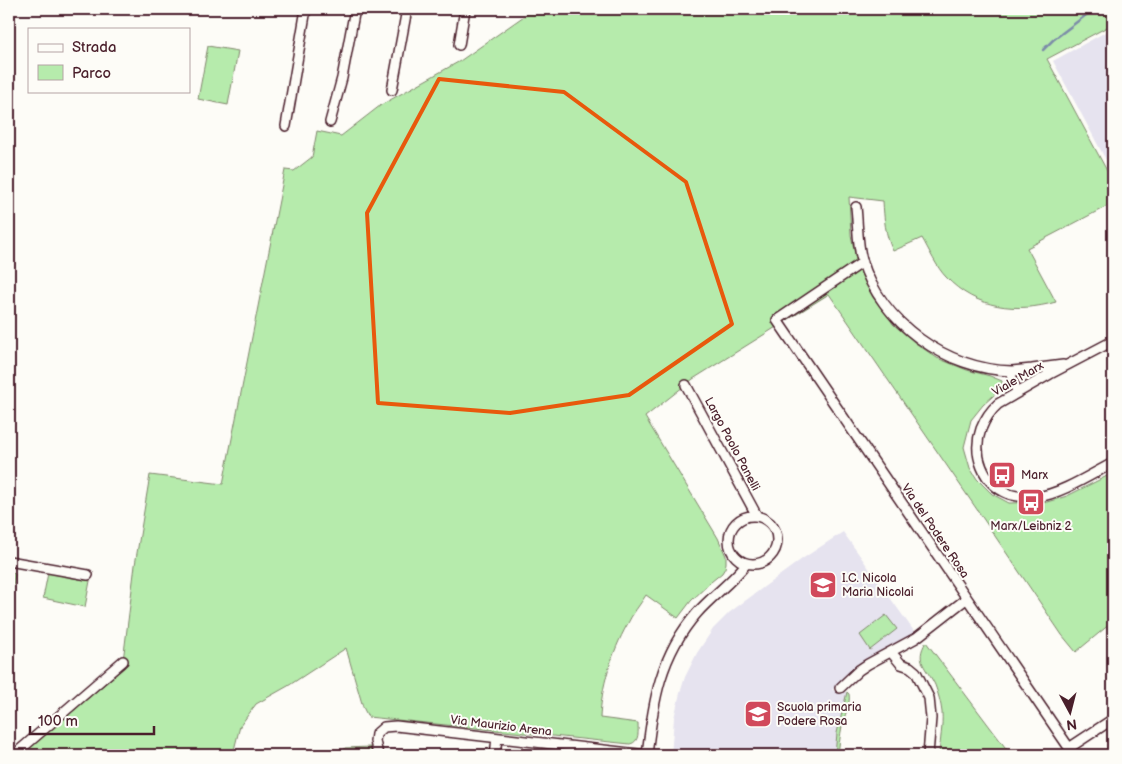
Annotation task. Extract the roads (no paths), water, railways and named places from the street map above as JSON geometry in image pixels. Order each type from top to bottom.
[{"type":"street","points":[[286,126],[306,9]]},
{"type":"street","points":[[330,122],[342,78],[355,9]]},
{"type":"street","points":[[392,90],[407,9]]},
{"type":"street","points":[[460,45],[465,9]]},
{"type":"street","points":[[856,206],[863,262],[873,284],[904,326],[919,338],[942,353],[982,367],[1012,371],[1071,363]]},
{"type":"street","name":"Via del Podere Rosa","points":[[863,262],[777,320],[1072,752]]},
{"type":"street","name":"Viale Marx","points":[[1113,341],[1007,398],[992,409],[985,420],[978,438],[978,454],[987,476],[995,486],[1014,495],[1028,497],[1046,496],[1113,463]]},
{"type":"street","points":[[1012,371],[1012,380],[1018,392]]},
{"type":"street","name":"Largo Paolo Panelli","points":[[686,384],[757,516],[771,523],[776,530],[778,546],[769,559],[754,565],[746,564]]},
{"type":"street","points":[[647,755],[655,697],[665,664],[673,647],[696,614],[746,564],[738,560],[733,554],[730,547],[730,531],[741,519],[757,516]]},
{"type":"street","points":[[9,561],[88,575]]},
{"type":"street","points":[[840,688],[859,670],[916,638],[966,599]]},
{"type":"street","points":[[891,652],[901,664],[910,667],[916,672],[929,698],[931,718],[928,755]]},
{"type":"street","points":[[14,755],[123,661]]},
{"type":"street","points":[[1072,752],[1113,719]]},
{"type":"street","name":"Via Maurizio Arena","points":[[378,755],[375,735],[381,729],[389,726],[401,726],[647,755]]},
{"type":"street","points":[[495,755],[497,738]]},
{"type":"waterway","points":[[1043,50],[1053,40],[1094,9]]},
{"type":"place","name":"Marx","points":[[1002,475]]},
{"type":"place","name":"Marx/Leibniz 2","points":[[1031,502]]},
{"type":"place","name":"I.C. Nicola Maria Nicolai","points":[[823,585]]},
{"type":"place","name":"Scuola primaria Podere Rosa","points":[[758,714]]}]
